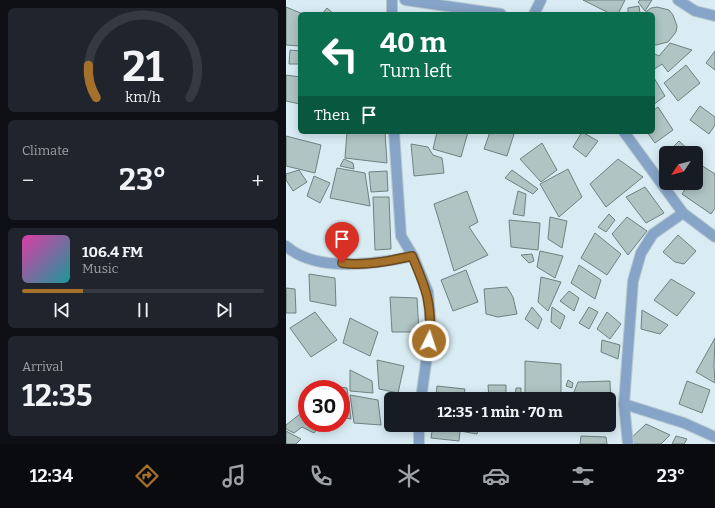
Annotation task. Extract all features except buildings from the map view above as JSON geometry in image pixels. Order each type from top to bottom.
[{"type":"street","points":[[392,0],[392,12]]},
{"type":"street","points":[[405,0],[487,12]]},
{"type":"street","points":[[535,12],[541,0]]},
{"type":"street","points":[[678,0],[695,11],[715,16]]},
{"type":"street","points":[[394,134],[401,236],[412,256],[428,292],[431,326],[422,392]]},
{"type":"street","points":[[625,134],[683,213],[715,237]]},
{"type":"street","points":[[628,444],[624,404],[633,281],[641,253],[653,234],[683,213]]},
{"type":"street","points":[[286,246],[315,260],[355,265],[385,262],[412,256]]},
{"type":"street","points":[[624,404],[684,423],[715,437]]},
{"type":"street","points":[[419,432],[419,444]]},
{"type":"route","points":[[342,263],[355,265],[385,262],[412,256],[428,292],[431,326],[429,341]]}]
